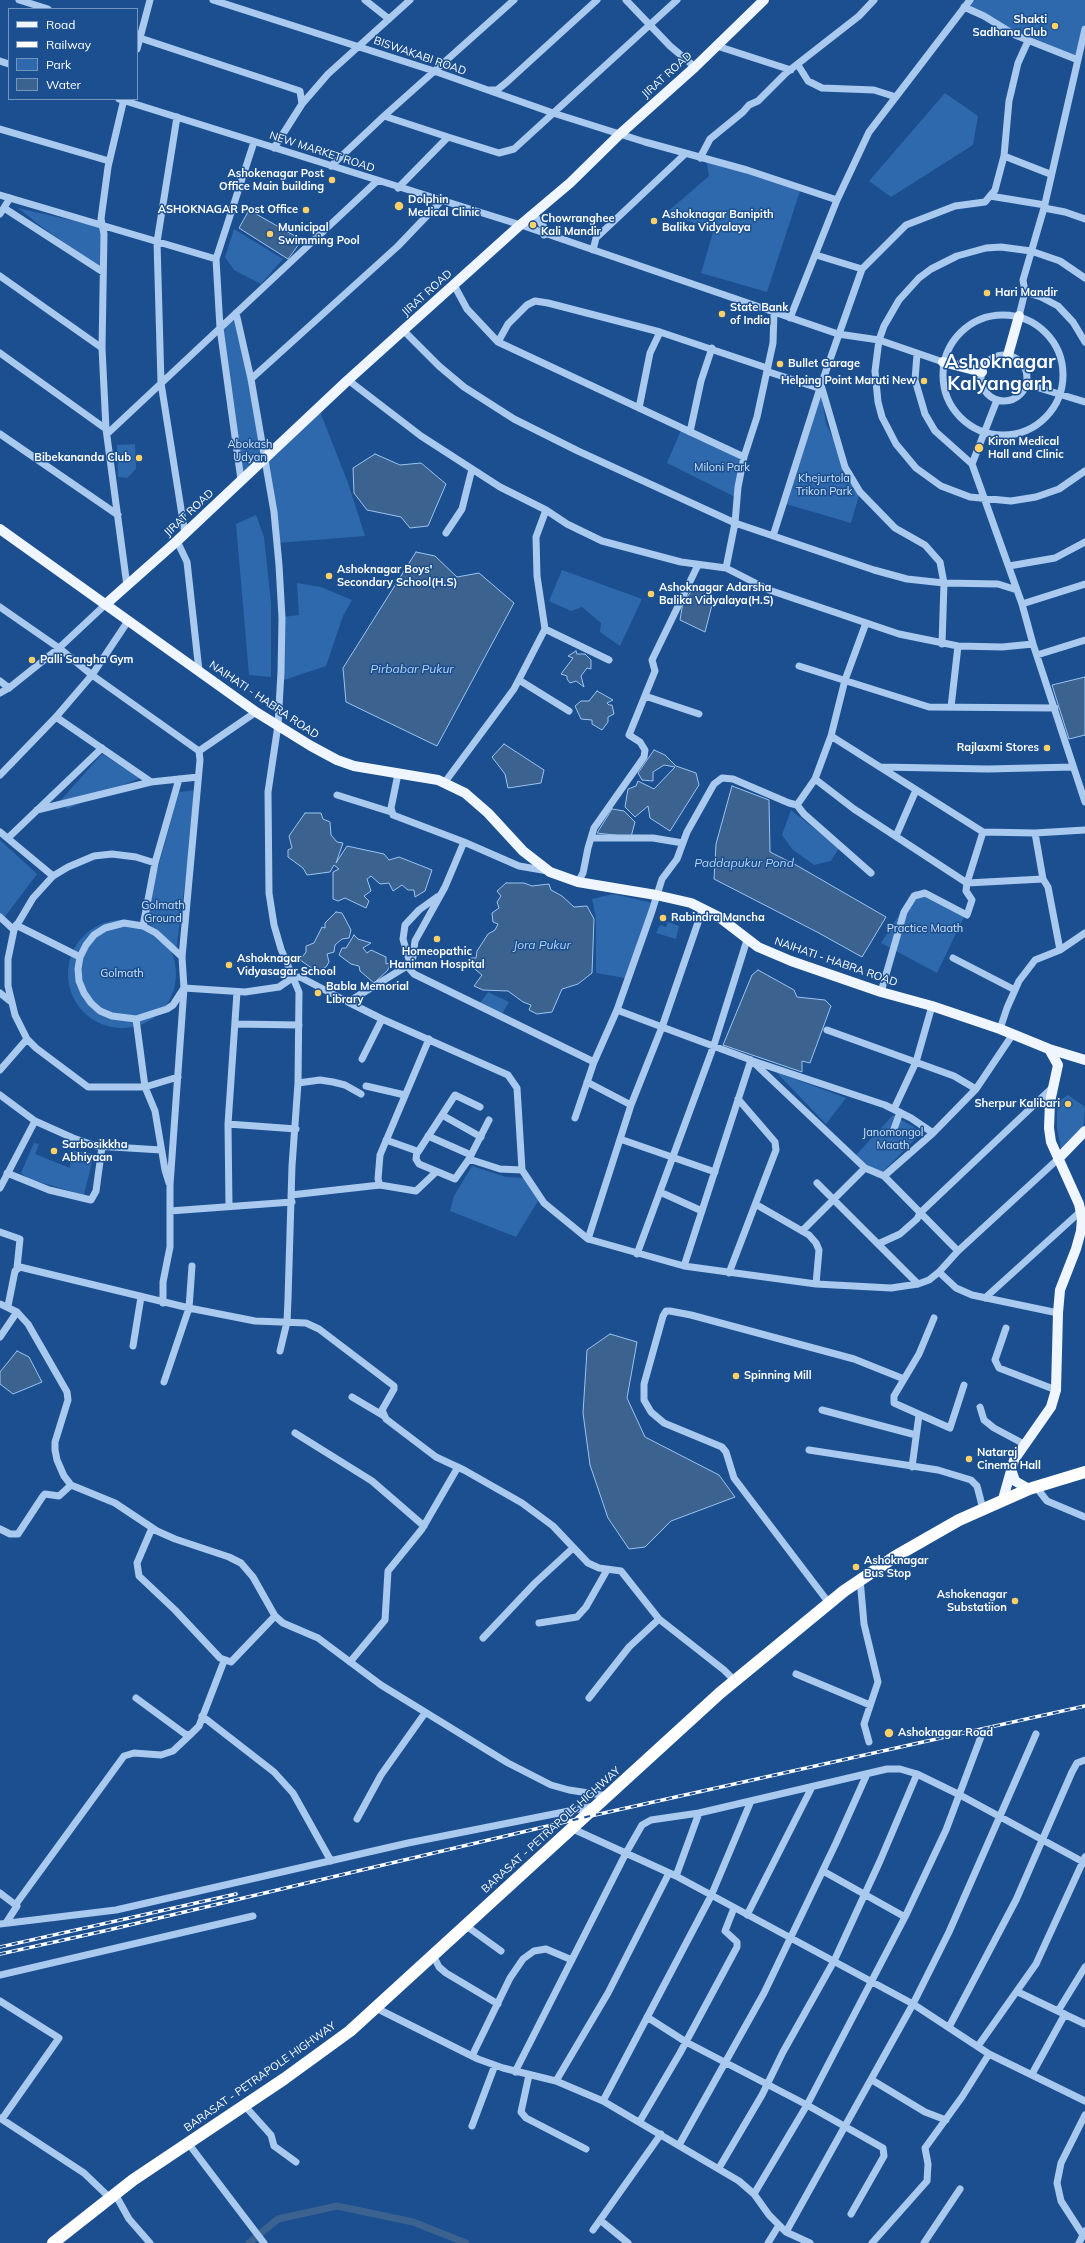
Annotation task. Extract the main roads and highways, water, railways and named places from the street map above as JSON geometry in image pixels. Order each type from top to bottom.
[{"type":"highway","name":"BARASAT - PETRAPOLE HIGHWAY","points":[[53,2243],[112,2196],[327,2048],[376,2008],[734,1680],[828,1603],[860,1579],[925,1538],[1003,1499],[1085,1472]]},
{"type":"main road","name":"JIRAT ROAD","points":[[106,604],[177,542],[403,330],[519,226],[570,183],[620,134],[695,67],[764,0]]},
{"type":"main road","points":[[1008,355],[1019,316]]},
{"type":"main road","points":[[943,362],[982,372]]},
{"type":"main road","name":"NAIHATI - HABRA ROAD","points":[[0,529],[256,712],[337,760],[354,766],[445,782],[475,801],[523,851],[550,872],[578,882],[656,894],[691,903],[704,908],[719,917],[758,947],[791,961],[881,992],[932,1006],[1000,1029],[1049,1049],[1085,1060]]},
{"type":"main road","points":[[1003,1499],[1011,1469],[1024,1444],[1048,1412],[1056,1390],[1060,1290],[1083,1231],[1081,1211],[1051,1142],[1049,1128],[1050,1102],[1058,1065],[1049,1049]]},
{"type":"main road","points":[[1058,1159],[1085,1131]]},
{"type":"main road","points":[[1011,1469],[1015,1481],[1033,1488]]},
{"type":"water","name":"Municipal Swimming Pool","points":[[249,210],[302,240],[288,259],[239,228]]},
{"type":"water","points":[[375,454],[400,465],[421,463],[446,484],[428,526],[410,528],[401,517],[367,510],[354,493],[353,468]]},
{"type":"water","name":"Pirbabar Pukur","points":[[416,552],[435,556],[457,577],[479,573],[514,603],[437,746],[346,702],[343,668]]},
{"type":"water","points":[[694,588],[707,593],[712,605],[705,632],[680,620],[683,602]]},
{"type":"water","points":[[576,651],[577,654],[585,654],[591,660],[591,669],[587,668],[581,676],[584,687],[576,681],[570,683],[567,676],[561,674],[573,658],[568,656]]},
{"type":"water","points":[[1085,677],[1085,735],[1069,739],[1052,685]]},
{"type":"water","points":[[597,691],[613,700],[607,703],[612,705],[614,714],[608,717],[608,722],[602,730],[592,724],[592,720],[581,719],[575,706],[581,701],[589,701]]},
{"type":"water","points":[[504,744],[544,770],[541,783],[508,788],[505,774],[492,757]]},
{"type":"water","points":[[654,750],[665,755],[676,766],[696,773],[699,785],[670,831],[650,818],[648,806],[635,817],[625,807],[628,789],[636,786],[638,781],[654,789],[675,767],[664,765],[653,772],[653,781],[642,780],[638,773]]},
{"type":"water","name":"Paddapukur Pond","points":[[732,786],[769,800],[770,852],[796,865],[886,917],[862,957],[714,879],[716,844]]},
{"type":"water","points":[[612,809],[624,811],[635,822],[631,837],[597,833]]},
{"type":"water","points":[[305,813],[321,813],[323,819],[330,822],[331,835],[337,842],[343,843],[336,863],[347,846],[384,854],[389,860],[399,857],[432,870],[425,891],[415,897],[414,890],[408,890],[402,885],[393,891],[389,883],[380,884],[371,876],[367,879],[371,891],[364,896],[369,901],[366,908],[345,898],[338,901],[333,899],[333,872],[339,869],[334,865],[330,872],[307,875],[303,868],[288,857],[288,850],[292,848],[289,836]]},
{"type":"water","name":"Jora Pukur","points":[[506,883],[524,883],[532,886],[549,884],[551,890],[562,896],[574,907],[587,906],[594,919],[592,973],[578,984],[562,989],[552,1012],[537,1014],[529,1010],[531,1005],[523,1002],[508,991],[483,990],[474,986],[482,975],[470,965],[470,958],[476,958],[477,951],[488,934],[495,930],[498,924],[493,922],[492,913],[499,908],[497,902],[501,896],[497,891]]},
{"type":"water","points":[[336,912],[342,913],[351,930],[349,938],[342,939],[335,945],[334,952],[327,954],[329,962],[326,967],[316,971],[300,960],[306,952],[306,946],[314,943],[322,927],[325,928],[325,923]]},
{"type":"water","points":[[354,935],[358,939],[371,943],[363,948],[367,953],[371,950],[386,957],[386,964],[390,963],[388,970],[374,983],[360,971],[359,966],[351,964],[339,955],[342,948],[346,948]]},
{"type":"water","points":[[758,970],[794,990],[797,997],[825,1000],[831,1006],[810,1063],[802,1061],[802,1072],[723,1045],[752,975]]},
{"type":"water","points":[[610,1334],[637,1342],[627,1398],[645,1437],[719,1475],[735,1497],[671,1521],[645,1547],[629,1549],[608,1518],[590,1465],[583,1413],[587,1350]]},
{"type":"water","points":[[17,1351],[29,1357],[42,1382],[13,1394],[0,1384],[0,1372]]},
{"type":"waterway","points":[[249,2243],[278,2219],[337,2206],[413,2222],[466,2243]]},
{"type":"railway","points":[[0,1954],[104,1931],[586,1817],[1085,1706]]},
{"type":"railway","points":[[0,1947],[236,1894]]},
{"type":"place","name":"Shakti Sadhana Club","points":[[1055,26]]},
{"type":"place","name":"Ashokenagar Post Office Main building","points":[[332,180]]},
{"type":"place","name":"Dolphin Medical Clinic","points":[[399,206]]},
{"type":"place","name":"ASHOKNAGAR Post Office","points":[[306,210]]},
{"type":"place","name":"Ashoknagar Banipith Balika Vidyalaya","points":[[654,221]]},
{"type":"place","name":"Chowranghee Kali Mandir","points":[[533,225]]},
{"type":"place","name":"Municipal Swimming Pool","points":[[270,234]]},
{"type":"place","name":"Hari Mandir","points":[[987,293]]},
{"type":"place","name":"State Bank of India","points":[[722,314]]},
{"type":"place","name":"Bullet Garage","points":[[780,364]]},
{"type":"place","name":"Helping Point Maruti New","points":[[924,381]]},
{"type":"place","name":"Kiron Medical Hall and Clinic","points":[[979,448]]},
{"type":"place","name":"Bibekananda Club","points":[[139,458]]},
{"type":"place","name":"Ashoknagar Boys' Secondary School(H.S)","points":[[329,576]]},
{"type":"place","name":"Ashoknagar Adarsha Balika Vidyalaya(H.S)","points":[[651,594]]},
{"type":"place","name":"Palli Sangha Gym","points":[[32,660]]},
{"type":"place","name":"Rajlaxmi Stores","points":[[1047,748]]},
{"type":"place","name":"Rabindra Mancha","points":[[663,918]]},
{"type":"place","name":"Homeopathic Haniman Hospital","points":[[437,939]]},
{"type":"place","name":"Ashoknagar Vidyasagar School","points":[[229,965]]},
{"type":"place","name":"Babla Memorial Library","points":[[318,993]]},
{"type":"place","name":"Sherpur Kalibari","points":[[1068,1104]]},
{"type":"place","name":"Sarbosikkha Abhiyaan","points":[[54,1151]]},
{"type":"place","name":"Spinning Mill","points":[[736,1376]]},
{"type":"place","name":"Nataraj Cinema Hall","points":[[969,1459]]},
{"type":"place","name":"Ashoknagar Bus Stop","points":[[856,1567]]},
{"type":"place","name":"Ashokenagar Substatiion","points":[[1015,1601]]},
{"type":"place","name":"Ashoknagar Road","points":[[889,1733]]},
{"type":"district","name":"Ashoknagar Kalyangarh","points":[[1000,373]]},
{"type":"park label","name":"Abokash Udyan","points":[[250,451]]},
{"type":"park label","name":"Miloni Park","points":[[722,468]]},
{"type":"park label","name":"Khejurtola Trikon Park","points":[[824,485]]},
{"type":"park label","name":"Golmath Ground","points":[[163,912]]},
{"type":"park label","name":"Practice Maath","points":[[925,929]]},
{"type":"park label","name":"Golmath","points":[[122,974]]},
{"type":"park label","name":"Janomongol Maath","points":[[893,1139]]}]
